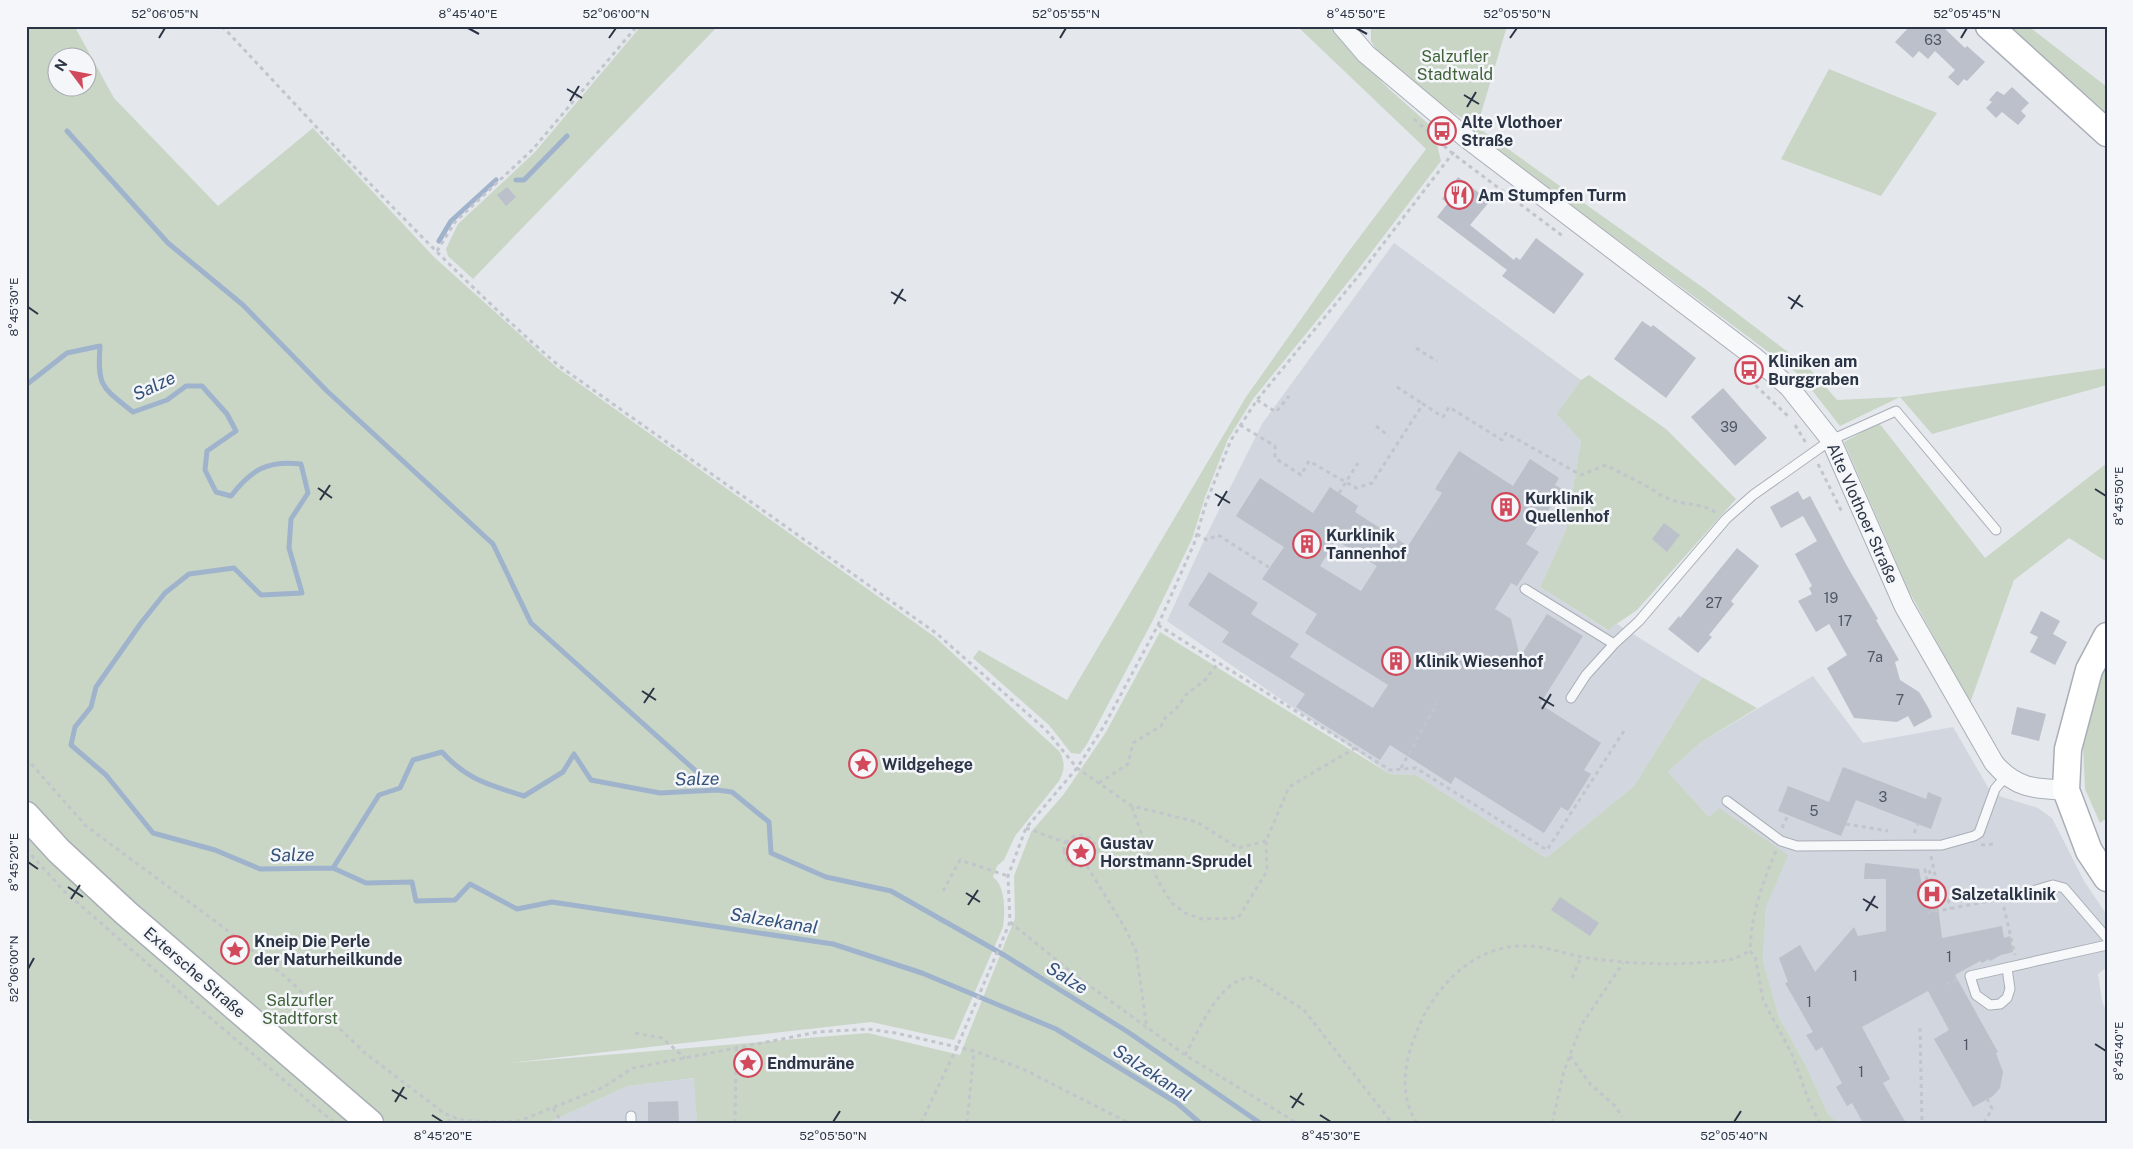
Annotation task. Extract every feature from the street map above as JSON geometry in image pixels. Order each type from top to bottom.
[{"type":"main road","points":[[1989,26],[2107,133]]},
{"type":"main road","points":[[2107,636],[2089,670],[2068,749],[2066,790],[2089,851],[2107,878]]},
{"type":"main road","name":"Extersche Straße","points":[[26,816],[59,851],[126,913],[370,1123]]},
{"type":"street","name":"Alte Vlothoer Straße","points":[[1350,29],[1366,54],[1465,137],[1753,356],[1789,387],[1831,440],[1904,606],[1994,763],[2006,776],[2021,785],[2066,790]]},
{"type":"lane","points":[[1572,698],[1586,675],[1614,644],[1639,621],[1726,519],[1753,495],[1831,440],[1896,411],[1996,530]]},
{"type":"lane","points":[[1526,589],[1614,644]]},
{"type":"lane","points":[[1727,801],[1781,841],[1797,846],[1949,844],[1979,833],[1995,789],[2006,776]]},
{"type":"lane","points":[[2016,896],[2053,885],[2064,888],[2107,938]]},
{"type":"lane","points":[[2007,968],[2010,989],[2007,998],[2000,1004],[1990,1005],[1976,995],[1970,976],[2107,945]]},
{"type":"path","points":[[222,26],[436,251],[511,324],[558,365],[936,634],[1046,730],[1077,768],[1132,806],[1197,822],[1238,848],[1266,842]]},
{"type":"path","points":[[436,251],[455,222],[533,149],[637,26]]},
{"type":"path","points":[[1426,131],[1452,153],[1568,239]]},
{"type":"path","points":[[921,1123],[957,1047],[1010,922],[1008,876],[1026,828],[1077,768],[1104,726],[1158,625],[1197,534],[1231,440],[1256,400],[1360,274],[1452,153]]},
{"type":"path","points":[[1416,348],[1437,361]]},
{"type":"path","points":[[1737,367],[1793,422],[1812,453],[1842,512]]},
{"type":"path","points":[[1397,388],[1443,417],[1449,407],[1502,440],[1506,433],[1582,475],[1606,465],[1664,497],[1680,503],[1693,503],[1709,508],[1726,519]]},
{"type":"path","points":[[1256,400],[1276,412],[1289,396]]},
{"type":"path","points":[[1240,425],[1274,446],[1275,458],[1300,476],[1309,461],[1356,488],[1372,483],[1423,404]]},
{"type":"path","points":[[1376,426],[1389,436]]},
{"type":"path","points":[[1339,493],[1358,463]]},
{"type":"path","points":[[1197,534],[1207,540],[1218,535],[1270,568]]},
{"type":"path","points":[[1158,625],[1390,770],[1416,768],[1547,850],[1624,731]]},
{"type":"path","points":[[1099,783],[1128,764],[1133,743],[1161,726],[1165,718],[1176,709],[1187,694],[1205,680],[1218,663]]},
{"type":"path","points":[[1401,769],[1437,703]]},
{"type":"path","points":[[1132,806],[1158,881],[1172,903],[1185,913],[1202,919],[1238,918],[1267,871],[1266,842],[1290,787],[1355,748]]},
{"type":"path","points":[[26,758],[86,826],[219,924],[287,978],[365,1053],[444,1113],[460,1120],[491,1123],[519,1121],[602,1088],[633,1068],[818,1032],[867,1029],[896,1033],[974,1051],[1024,1069],[1129,1123]]},
{"type":"path","points":[[1846,824],[1896,833]]},
{"type":"path","points":[[1026,828],[1066,843]]},
{"type":"path","points":[[1905,834],[1913,835]]},
{"type":"path","points":[[1080,835],[1086,836],[1094,842],[1096,853],[1092,863],[1087,866],[1077,867],[1068,862],[1064,853],[1066,843],[1075,836],[1080,835]]},
{"type":"path","points":[[1781,841],[1757,897],[1752,921],[1750,951],[1755,956],[1763,1000],[1792,1054],[1810,1104],[1820,1123]]},
{"type":"path","points":[[1929,845],[1938,889],[1948,900],[1951,909]]},
{"type":"path","points":[[26,849],[63,890],[334,1123]]},
{"type":"path","points":[[943,891],[960,860],[1008,876]]},
{"type":"path","points":[[1087,866],[1125,928],[1136,951],[1147,1028]]},
{"type":"path","points":[[1933,912],[1925,870],[1929,869],[1933,890],[1938,889]]},
{"type":"path","points":[[1927,913],[2016,896]]},
{"type":"path","points":[[2002,899],[2017,966]]},
{"type":"path","points":[[1010,922],[1076,976],[1185,1055],[1297,1123]]},
{"type":"path","points":[[1417,1123],[1408,1104],[1405,1088],[1405,1069],[1408,1052],[1426,1011],[1439,992],[1477,957],[1503,948],[1523,946],[1581,957],[1648,965],[1733,959],[1750,951]]},
{"type":"path","points":[[1572,978],[1581,957]]},
{"type":"path","points":[[1552,1123],[1569,1056],[1582,1024],[1623,963]]},
{"type":"path","points":[[1185,1055],[1220,996],[1228,987],[1245,977],[1254,978],[1304,1010],[1392,1123]]},
{"type":"path","points":[[1920,1028],[1922,1123]]},
{"type":"path","points":[[635,1034],[662,1038],[686,1059]]},
{"type":"path","points":[[735,1123],[736,1049]]},
{"type":"path","points":[[967,1123],[974,1051]]},
{"type":"path","points":[[1569,1056],[1591,1085],[1615,1106],[1622,1118]]},
{"type":"path","points":[[1984,1123],[1992,1109],[1987,1098]]},
{"type":"path","points":[[553,1108],[562,1123]]},
{"type":"path","points":[[449,1123],[451,1116]]},
{"type":"shaded area","points":[[1394,243],[1581,380],[1558,414],[1581,441],[1566,530],[1540,587],[1607,630],[1617,624],[1702,677],[1634,786],[1546,858],[1416,775],[1390,774],[1167,621],[1205,538],[1262,424]]},
{"type":"shaded area","name":"Salzetalklinik","points":[[1813,676],[1863,743],[1953,727],[1989,789],[2002,797],[2038,808],[2052,818],[2084,881],[2107,915],[2107,967],[2098,974],[2102,1001],[2107,1013],[2107,1123],[1838,1123],[1828,1114],[1806,1066],[1779,1017],[1763,961],[1766,907],[1787,855],[1719,808],[1709,817],[1668,772],[1701,742]]},
{"type":"shaded area","points":[[695,1078],[697,1123],[548,1123],[627,1086]]},
{"type":"green space","name":"Salzufler Stadtforst","points":[[26,26],[79,26],[76,29],[86,48],[48,48],[48,98],[98,98],[98,69],[114,98],[218,206],[313,128],[434,257],[556,367],[935,637],[1060,752],[1064,766],[1059,781],[1015,836],[1004,860],[997,866],[993,877],[997,881],[1002,893],[1004,907],[1003,927],[954,1040],[871,1022],[509,1063],[868,1033],[960,1055],[1015,918],[1014,876],[1031,832],[1064,794],[1106,732],[1160,632],[1390,774],[1416,775],[1546,858],[1634,786],[1702,677],[1757,708],[1701,742],[1668,772],[1709,817],[1719,808],[1788,855],[1766,907],[1763,961],[1779,1017],[1806,1066],[1828,1114],[1838,1123],[697,1123],[694,1078],[627,1086],[548,1123],[37,1123],[26,1117]]},
{"type":"green space","points":[[641,26],[718,26],[473,279],[448,256],[446,249],[458,224],[535,152]]},
{"type":"green space","points":[[1297,26],[1328,26],[1388,88],[1433,128],[1441,161],[1357,271],[1253,399],[1228,439],[1205,497],[1192,539],[1152,622],[1087,744],[1080,754],[1071,753],[1049,725],[973,658],[979,650],[1067,700],[1246,397],[1349,251],[1426,149]]},
{"type":"green space","name":"Salzufler Stadtwald","points":[[1371,26],[1507,26],[1477,127],[1452,112],[1411,81],[1376,49],[1371,41]]},
{"type":"green space","points":[[2010,26],[2028,26],[2107,87],[2107,113]]},
{"type":"green space","points":[[1829,69],[1937,113],[1881,196],[1781,159]]},
{"type":"green space","points":[[1477,127],[1705,289],[1809,368],[1837,400],[1900,397],[1840,426],[1801,376],[1475,134]]},
{"type":"green space","points":[[2107,368],[2107,385],[1932,434],[1900,397]]},
{"type":"green space","points":[[1589,375],[1666,429],[1736,499],[1637,610],[1608,630],[1540,587],[1566,530],[1581,441],[1557,414],[1581,380]]},
{"type":"green space","points":[[1879,423],[1985,558],[2107,463],[2107,562],[2069,538],[2014,580],[1970,703],[1909,591],[1844,442]]},
{"type":"green space","points":[[2107,665],[2107,818],[2100,823],[2085,789],[2083,745],[2103,672]]},
{"type":"building","points":[[1910,26],[1942,26],[1965,48],[1967,46],[1985,62],[1967,81],[1964,79],[1958,86],[1948,77],[1955,70],[1935,51],[1928,59],[1919,51],[1913,58],[1895,42]]},
{"type":"building","points":[[2012,87],[2029,103],[2021,111],[2026,116],[2018,125],[2002,112],[1996,118],[1986,108],[1992,102],[1989,100],[1997,91],[2004,95]]},
{"type":"building","points":[[1458,177],[1490,201],[1470,225],[1514,260],[1516,257],[1520,260],[1536,238],[1584,274],[1554,314],[1502,276],[1507,270],[1437,217],[1448,203],[1442,199]]},
{"type":"building","points":[[507,187],[516,197],[506,206],[497,195]]},
{"type":"building","points":[[1642,321],[1651,327],[1653,325],[1696,358],[1666,398],[1614,359]]},
{"type":"building","points":[[1723,388],[1767,438],[1735,466],[1691,417]]},
{"type":"building","points":[[1459,451],[1513,486],[1530,459],[1559,478],[1555,485],[1562,489],[1526,544],[1539,552],[1517,586],[1511,583],[1495,609],[1511,619],[1520,657],[1547,614],[1583,636],[1540,704],[1601,743],[1584,770],[1591,774],[1568,811],[1561,807],[1544,833],[1455,777],[1451,784],[1390,745],[1380,760],[1296,707],[1305,694],[1222,642],[1229,632],[1188,605],[1209,572],[1258,603],[1251,614],[1299,644],[1290,657],[1373,708],[1388,685],[1305,633],[1317,614],[1262,579],[1284,547],[1236,516],[1260,478],[1313,513],[1330,487],[1358,506],[1355,512],[1408,546],[1442,493],[1435,489]],"holes":[[[1336,540],[1377,566],[1361,591],[1320,566]]]},
{"type":"building","points":[[1798,491],[1803,500],[1810,496],[1878,619],[1876,620],[1899,660],[1895,662],[1900,680],[1919,692],[1929,709],[1932,717],[1914,727],[1908,716],[1897,722],[1854,718],[1827,668],[1847,655],[1829,624],[1816,632],[1798,601],[1812,594],[1809,588],[1812,586],[1795,554],[1817,541],[1803,516],[1781,528],[1770,507]]},
{"type":"building","points":[[1664,523],[1680,535],[1667,552],[1652,539]]},
{"type":"building","points":[[1737,548],[1759,566],[1731,601],[1734,604],[1709,635],[1712,637],[1698,653],[1668,629],[1679,616],[1680,618]]},
{"type":"building","points":[[2041,611],[2060,621],[2053,634],[2067,642],[2055,665],[2030,652],[2038,637],[2030,633]]},
{"type":"building","points":[[2017,707],[2046,714],[2039,741],[2011,734]]},
{"type":"building","points":[[1843,767],[1926,799],[1928,792],[1942,798],[1931,829],[1856,800],[1841,836],[1778,811],[1788,786],[1829,802]]},
{"type":"building","points":[[1865,863],[1919,869],[1926,908],[1938,906],[1942,938],[2002,926],[2004,938],[2010,936],[2013,952],[2001,955],[1990,961],[1989,959],[1982,963],[1980,961],[1955,975],[1998,1052],[1996,1053],[2003,1072],[2000,1088],[1993,1096],[1973,1107],[1934,1039],[1949,1030],[1928,991],[1862,1027],[1890,1079],[1883,1083],[1906,1123],[1863,1123],[1852,1103],[1847,1106],[1836,1087],[1842,1083],[1822,1047],[1816,1051],[1806,1035],[1813,1032],[1785,983],[1788,982],[1779,958],[1800,945],[1815,972],[1854,927],[1858,936],[1886,931],[1886,879],[1864,879]]},
{"type":"building","points":[[1560,897],[1599,923],[1590,936],[1551,910]]},
{"type":"building","points":[[678,1101],[679,1123],[648,1123],[648,1102]]},
{"type":"waterway","points":[[67,131],[168,243],[243,305],[327,391],[493,544],[531,623],[717,790]]},
{"type":"waterway","points":[[516,180],[524,180],[567,136]]},
{"type":"waterway","points":[[439,241],[451,221],[496,180]]},
{"type":"waterway","name":"Salze","points":[[26,385],[67,353],[100,346],[100,370],[104,385],[114,397],[133,412],[167,400],[186,386],[202,386],[227,414],[236,431],[207,451],[205,470],[216,492],[231,496],[246,479],[261,469],[279,464],[301,464],[308,493],[291,519],[289,548],[302,593],[261,595],[234,568],[189,574],[165,593],[141,623],[96,687],[91,707],[75,727],[71,745],[106,775],[153,833],[215,850],[260,869],[333,868],[379,795],[400,788],[413,760],[442,752],[470,775],[490,785],[524,796],[563,772],[574,754],[591,780],[660,793],[717,790],[732,792],[769,822],[771,853],[826,877],[891,891],[1004,955],[1128,1032],[1260,1123]]},
{"type":"waterway","name":"Salzekanal","points":[[333,868],[366,883],[412,882],[416,901],[455,900],[470,884],[517,909],[552,902],[833,944],[922,973],[1056,1029],[1177,1103],[1200,1123]]},
{"type":"place","name":"Alte Vlothoer Straße","points":[[1442,131]]},
{"type":"place","name":"Am Stumpfen Turm","points":[[1459,195]]},
{"type":"place","name":"Kliniken am Burggraben","points":[[1749,370]]},
{"type":"place","name":"Kurklinik Quellenhof","points":[[1506,507]]},
{"type":"place","name":"Kurklinik Tannenhof","points":[[1307,544]]},
{"type":"place","name":"Klinik Wiesenhof","points":[[1396,661]]},
{"type":"place","name":"Wildgehege","points":[[863,764]]},
{"type":"place","name":"Gustav Horstmann-Sprudel","points":[[1081,852]]},
{"type":"place","name":"Salzetalklinik","points":[[1932,894]]},
{"type":"place","name":"Kneip Die Perle der Naturheilkunde","points":[[235,950]]},
{"type":"place","name":"Endmuräne","points":[[748,1063]]}]
